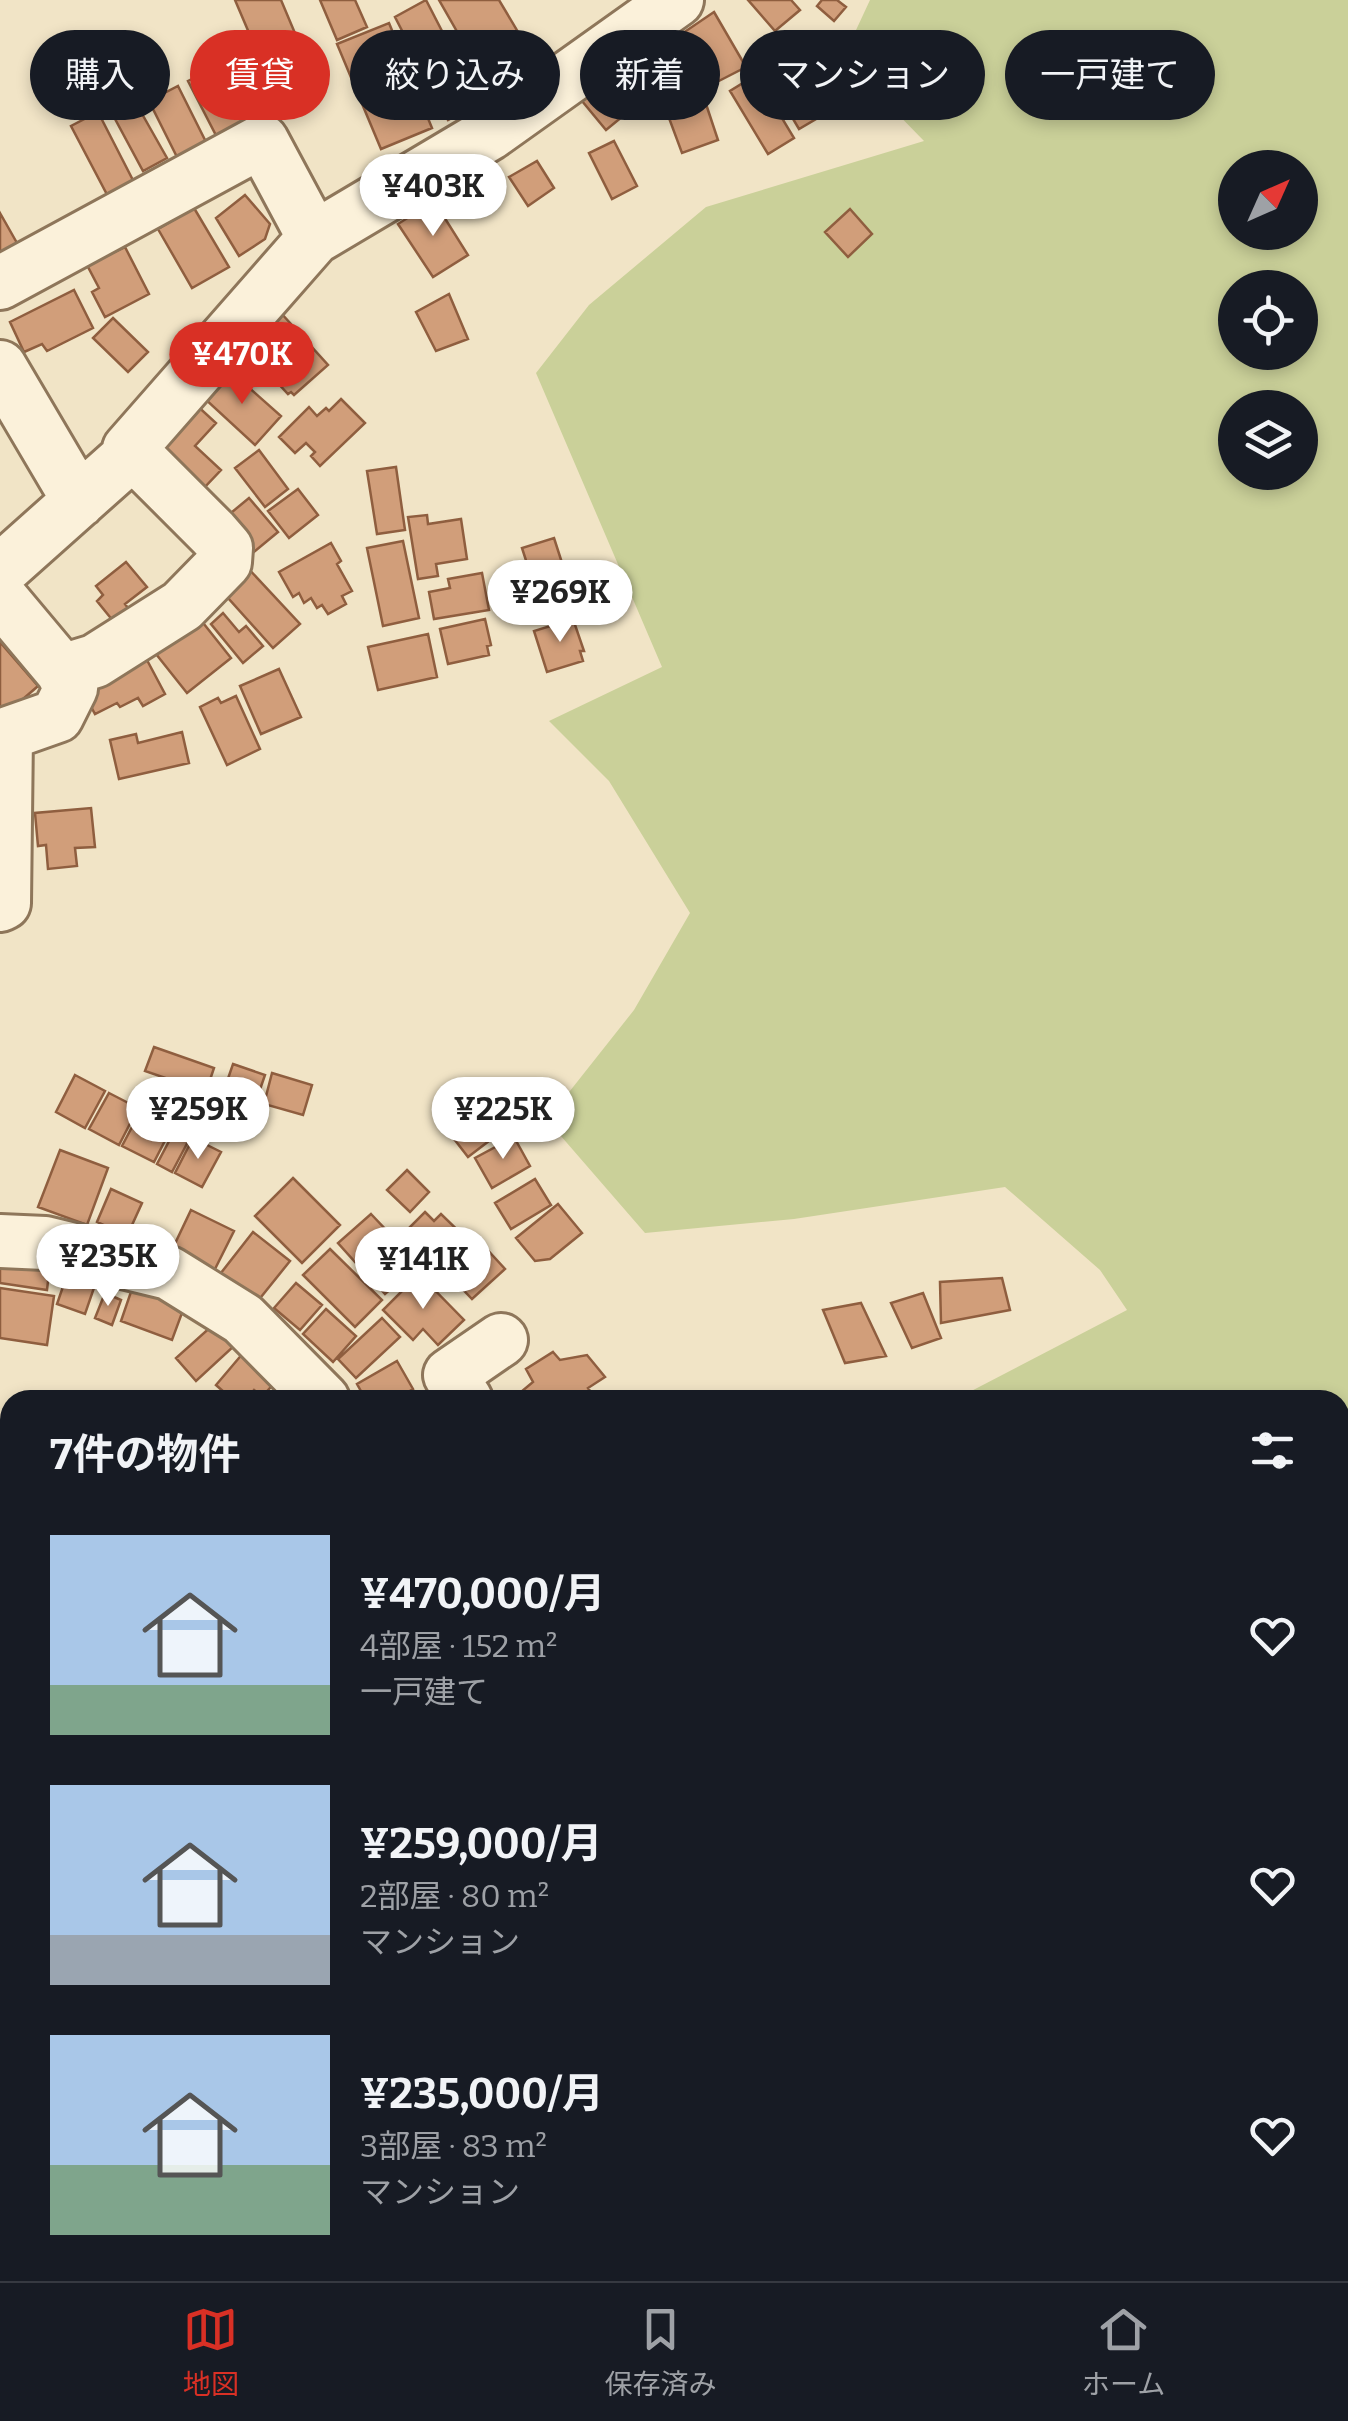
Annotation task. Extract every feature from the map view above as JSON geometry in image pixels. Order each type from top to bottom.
[{"type":"street","points":[[0,571],[128,458],[128,448],[314,238],[489,134],[677,0]]},
{"type":"street","points":[[0,284],[262,142],[314,238]]},
{"type":"street","points":[[0,368],[78,501]]},
{"type":"street","points":[[62,671],[94,661],[182,606],[225,562],[226,548],[214,532],[128,448]]},
{"type":"street","points":[[0,597],[62,671],[71,688],[57,716],[6,734],[4,904],[0,905]]},
{"type":"street","points":[[0,1241],[45,1243],[168,1273],[243,1319],[313,1390]]},
{"type":"street","points":[[459,1390],[450,1376],[501,1340]]},
{"type":"green space","points":[[870,0],[1348,0],[1348,1390],[973,1390],[1127,1310],[1100,1270],[1005,1187],[794,1219],[645,1233],[547,1120],[634,1010],[690,913],[609,781],[549,721],[662,667],[536,373],[589,305],[706,207],[924,141],[904,120],[985,120],[985,30],[856,30]]},
{"type":"building","points":[[235,0],[281,0],[294,30],[248,30]]},
{"type":"building","points":[[320,0],[355,0],[367,27],[350,30],[350,34],[337,40]]},
{"type":"building","points":[[426,0],[441,30],[402,30],[395,17]]},
{"type":"building","points":[[439,0],[499,0],[517,30],[456,30]]},
{"type":"building","points":[[748,0],[791,0],[800,10],[774,30]]},
{"type":"building","points":[[822,0],[837,0],[846,7],[834,21],[817,6]]},
{"type":"building","points":[[714,12],[740,57],[740,70],[720,80],[720,30],[687,30]]},
{"type":"building","points":[[389,23],[392,30],[372,30]]},
{"type":"building","points":[[350,39],[350,75],[337,44]]},
{"type":"building","points":[[740,85],[740,108],[730,91]]},
{"type":"building","points":[[178,86],[190,110],[190,120],[195,120],[209,148],[180,163],[158,120],[170,120],[170,90]]},
{"type":"building","points":[[83,120],[102,120],[138,190],[112,204],[71,126]]},
{"type":"building","points":[[116,120],[145,120],[167,158],[143,171]]},
{"type":"building","points":[[208,120],[255,120],[258,126],[221,145]]},
{"type":"building","points":[[369,120],[429,120],[432,128],[381,149]]},
{"type":"building","points":[[598,120],[618,120],[606,130]]},
{"type":"building","points":[[670,120],[711,120],[718,140],[682,153]]},
{"type":"building","points":[[747,120],[783,120],[794,138],[768,154]]},
{"type":"building","points":[[794,120],[814,120],[799,129]]},
{"type":"building","points":[[614,141],[637,186],[612,199],[589,153]]},
{"type":"building","points":[[537,161],[554,188],[528,206],[509,177]]},
{"type":"building","points":[[245,195],[270,224],[265,239],[239,256],[216,218]]},
{"type":"building","points":[[434,201],[468,255],[433,277],[398,224]]},
{"type":"building","points":[[194,208],[229,267],[192,288],[158,229]]},
{"type":"building","points":[[850,209],[872,234],[848,257],[825,232]]},
{"type":"building","points":[[0,213],[17,243],[0,253]]},
{"type":"building","points":[[125,247],[149,294],[105,317],[92,292],[99,288],[87,265]]},
{"type":"building","points":[[74,290],[93,328],[47,351],[42,344],[24,352],[10,322]]},
{"type":"building","points":[[449,294],[468,339],[436,351],[416,312]]},
{"type":"building","points":[[281,313],[328,365],[294,395],[288,394],[251,354],[261,345],[254,337]]},
{"type":"building","points":[[113,318],[148,352],[128,372],[93,338]]},
{"type":"building","points":[[229,370],[281,416],[255,445],[204,398]]},
{"type":"building","points":[[341,399],[365,423],[320,466],[311,456],[315,452],[306,443],[295,453],[279,437],[309,407],[317,416]]},
{"type":"building","points":[[193,402],[216,423],[195,446],[221,470],[202,490],[153,445]]},
{"type":"building","points":[[259,450],[288,489],[265,507],[235,468]]},
{"type":"building","points":[[396,467],[405,530],[377,534],[367,471]]},
{"type":"building","points":[[298,489],[318,515],[289,538],[268,511]]},
{"type":"building","points":[[249,498],[278,532],[249,556],[220,522]]},
{"type":"building","points":[[427,515],[428,524],[461,519],[467,559],[436,564],[438,576],[418,579],[408,517]]},
{"type":"building","points":[[554,538],[573,597],[541,607],[522,548]]},
{"type":"building","points":[[403,541],[419,618],[383,626],[367,548]]},
{"type":"building","points":[[331,543],[352,591],[342,596],[346,604],[328,614],[322,605],[317,608],[311,598],[304,603],[299,593],[293,597],[279,572]]},
{"type":"building","points":[[126,562],[147,587],[125,604],[133,615],[118,627],[97,601],[103,595],[96,586]]},
{"type":"building","points":[[246,566],[300,624],[273,648],[220,589]]},
{"type":"building","points":[[482,573],[489,610],[434,619],[429,592],[450,588],[448,579]]},
{"type":"building","points":[[223,613],[239,632],[246,626],[263,646],[243,663],[211,624]]},
{"type":"building","points":[[196,614],[231,658],[187,693],[152,649]]},
{"type":"building","points":[[485,619],[491,645],[487,646],[489,655],[448,664],[440,629]]},
{"type":"building","points":[[573,619],[584,651],[580,651],[583,661],[547,672],[534,631]]},
{"type":"building","points":[[428,634],[437,677],[378,690],[368,647]]},
{"type":"building","points":[[0,642],[38,686],[0,719]]},
{"type":"building","points":[[139,645],[165,694],[143,706],[138,698],[95,714],[76,679]]},
{"type":"building","points":[[279,669],[301,717],[261,734],[240,686]]},
{"type":"building","points":[[236,696],[260,749],[227,765],[200,707],[218,698],[221,703]]},
{"type":"building","points":[[182,732],[189,763],[119,779],[110,740],[136,734],[138,743]]},
{"type":"building","points":[[91,808],[95,847],[75,848],[77,866],[48,869],[46,845],[38,846],[35,813]]},
{"type":"building","points":[[154,1047],[214,1068],[206,1092],[145,1071]]},
{"type":"building","points":[[233,1064],[265,1075],[254,1107],[222,1096]]},
{"type":"building","points":[[272,1073],[312,1085],[303,1115],[264,1104]]},
{"type":"building","points":[[75,1075],[105,1091],[85,1128],[56,1112]]},
{"type":"building","points":[[109,1093],[138,1108],[119,1145],[89,1129]]},
{"type":"building","points":[[481,1097],[506,1128],[468,1157],[444,1126]]},
{"type":"building","points":[[141,1110],[172,1127],[154,1162],[122,1146]]},
{"type":"building","points":[[176,1128],[191,1136],[172,1172],[157,1164]]},
{"type":"building","points":[[514,1137],[530,1166],[492,1188],[475,1158]]},
{"type":"building","points":[[193,1138],[221,1152],[202,1187],[175,1173]]},
{"type":"building","points":[[60,1150],[108,1168],[87,1225],[38,1207]]},
{"type":"building","points":[[407,1170],[429,1192],[410,1212],[387,1190]]},
{"type":"building","points":[[293,1178],[340,1225],[302,1263],[255,1216]]},
{"type":"building","points":[[535,1179],[551,1205],[511,1229],[495,1203]]},
{"type":"building","points":[[111,1189],[142,1203],[127,1236],[97,1222]]},
{"type":"building","points":[[558,1204],[582,1233],[550,1259],[535,1261],[516,1238]]},
{"type":"building","points":[[191,1210],[234,1231],[213,1273],[171,1252]]},
{"type":"building","points":[[425,1212],[434,1221],[441,1214],[473,1245],[443,1275],[403,1234]]},
{"type":"building","points":[[371,1214],[388,1232],[355,1262],[338,1243]]},
{"type":"building","points":[[253,1232],[290,1261],[253,1307],[217,1278]]},
{"type":"building","points":[[396,1236],[420,1263],[385,1294],[361,1267]]},
{"type":"building","points":[[483,1245],[505,1269],[472,1299],[450,1276]]},
{"type":"building","points":[[330,1249],[382,1300],[355,1327],[303,1275]]},
{"type":"building","points":[[0,1257],[50,1264],[47,1290],[0,1283]]},
{"type":"building","points":[[68,1272],[96,1282],[85,1314],[57,1304]]},
{"type":"building","points":[[419,1274],[464,1320],[438,1345],[423,1329],[413,1340],[383,1310]]},
{"type":"building","points":[[1002,1278],[1010,1310],[941,1323],[940,1282]]},
{"type":"building","points":[[134,1283],[186,1302],[172,1340],[121,1321]]},
{"type":"building","points":[[296,1283],[322,1305],[300,1330],[274,1308]]},
{"type":"building","points":[[0,1288],[54,1296],[47,1345],[0,1338]]},
{"type":"building","points":[[105,1293],[121,1300],[112,1325],[95,1318]]},
{"type":"building","points":[[923,1293],[941,1338],[912,1348],[891,1303]]},
{"type":"building","points":[[861,1303],[886,1356],[845,1363],[823,1310]]},
{"type":"building","points":[[326,1309],[356,1336],[333,1362],[303,1334]]},
{"type":"building","points":[[382,1318],[400,1337],[356,1378],[338,1359]]},
{"type":"building","points":[[214,1324],[234,1346],[196,1381],[176,1358]]},
{"type":"building","points":[[250,1345],[283,1373],[268,1390],[222,1390],[216,1385]]},
{"type":"building","points":[[553,1352],[560,1360],[587,1355],[605,1377],[589,1390],[523,1390],[533,1382],[526,1369]]},
{"type":"building","points":[[397,1361],[413,1389],[360,1390],[357,1384]]}]
